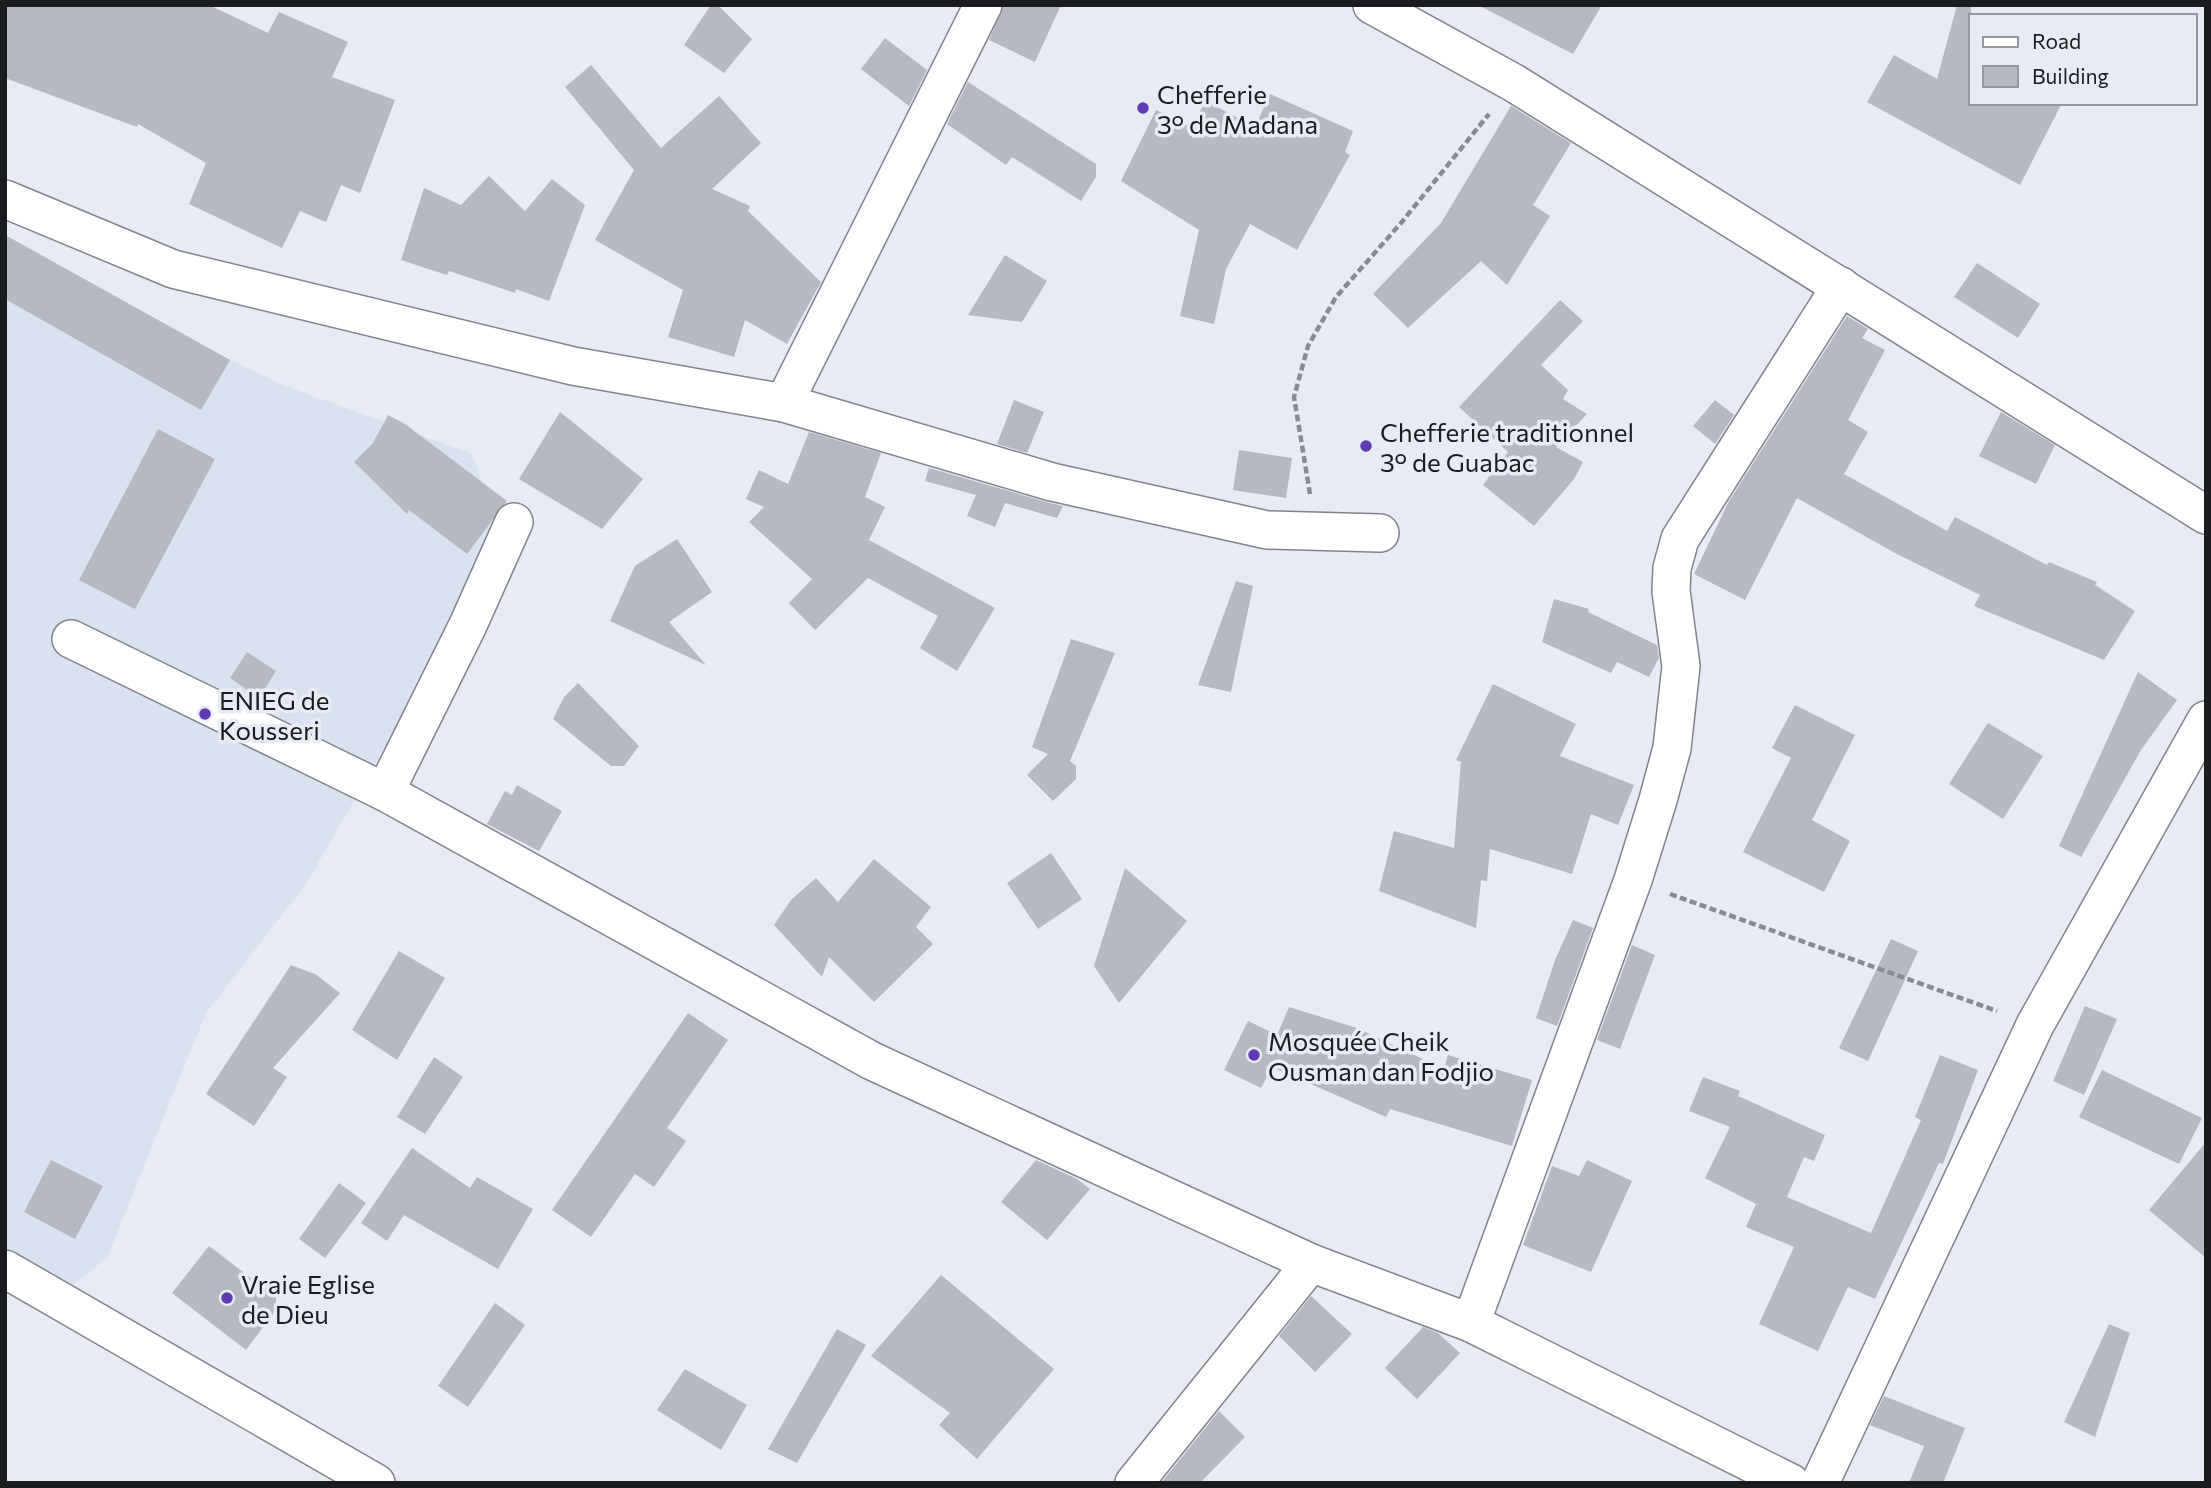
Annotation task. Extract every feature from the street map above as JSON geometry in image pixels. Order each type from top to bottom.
[{"type":"street","points":[[784,403],[983,5]]},
{"type":"street","points":[[1372,5],[1514,83],[2206,515]]},
{"type":"street","points":[[5,199],[173,269],[573,366],[784,403],[1052,482],[1267,530],[1380,533]]},
{"type":"street","points":[[1471,1323],[1633,880],[1672,748],[1681,666],[1671,591],[1672,568],[1680,539],[1841,286]]},
{"type":"street","points":[[385,792],[468,625],[514,522]]},
{"type":"street","points":[[71,639],[385,792],[872,1062],[1311,1263],[1471,1323],[1791,1483]]},
{"type":"street","points":[[1820,1483],[2035,1025],[2206,720]]},
{"type":"street","points":[[1134,1483],[1311,1263]]},
{"type":"street","points":[[5,1269],[376,1483]]},
{"type":"path","points":[[1316,530],[1294,397],[1308,346],[1336,297],[1401,223],[1514,83]]},
{"type":"path","points":[[1633,880],[2035,1025]]},
{"type":"shaded area","name":"ENIEG de Kousseri","points":[[5,235],[230,360],[286,386],[472,454],[503,543],[306,884],[206,1013],[107,1258],[69,1287],[5,1249]]},
{"type":"building","points":[[5,5],[209,5],[268,33],[279,12],[348,42],[332,77],[395,100],[360,193],[341,185],[326,222],[300,211],[282,248],[189,204],[206,163],[138,124],[137,127],[5,78]]},
{"type":"building","points":[[711,5],[718,5],[752,39],[724,73],[684,45]]},
{"type":"building","points":[[1004,5],[1061,5],[1035,62],[989,40]]},
{"type":"building","points":[[1478,5],[1602,5],[1573,54]]},
{"type":"building","points":[[1957,5],[1971,5],[1969,105],[2061,105],[2020,185],[1867,102],[1894,55],[1937,79]]},
{"type":"building","points":[[885,38],[927,70],[909,106],[861,69]]},
{"type":"building","points":[[591,65],[661,148],[719,96],[761,143],[712,189],[750,206],[748,211],[821,282],[787,344],[745,320],[734,357],[668,337],[683,290],[595,240],[634,170],[565,87]]},
{"type":"building","points":[[968,82],[1096,164],[1096,177],[1081,201],[1012,157],[1006,165],[947,124]]},
{"type":"building","points":[[1270,94],[1353,131],[1345,152],[1350,155],[1297,250],[1250,224],[1226,269],[1214,324],[1180,316],[1199,230],[1121,181],[1156,110],[1191,127],[1206,101],[1255,127]]},
{"type":"building","points":[[1511,106],[1571,143],[1533,205],[1550,216],[1507,285],[1481,261],[1408,328],[1373,294],[1441,223]]},
{"type":"building","points":[[489,176],[525,211],[552,179],[585,205],[549,301],[516,289],[515,293],[449,271],[447,275],[401,260],[424,188],[461,205]]},
{"type":"building","points":[[5,235],[230,360],[201,410],[5,299]]},
{"type":"building","points":[[1005,255],[1047,281],[1022,322],[968,315]]},
{"type":"building","points":[[1977,263],[2040,304],[2018,338],[1954,297]]},
{"type":"building","points":[[1560,300],[1583,321],[1541,365],[1568,390],[1563,399],[1587,414],[1556,447],[1583,462],[1574,479],[1534,526],[1483,485],[1508,452],[1459,407]]},
{"type":"building","points":[[1847,316],[1868,329],[1862,338],[1885,350],[1848,420],[1868,432],[1844,474],[1947,531],[1955,517],[2047,565],[2049,562],[2097,582],[2095,585],[2135,611],[2104,660],[1974,606],[1980,595],[1895,553],[1797,498],[1745,600],[1694,574],[1729,501]]},
{"type":"building","points":[[1014,400],[1044,412],[1027,453],[997,444]]},
{"type":"building","points":[[1715,400],[1734,415],[1715,444],[1693,426]]},
{"type":"building","points":[[560,412],[643,479],[602,529],[519,479]]},
{"type":"building","points":[[2001,412],[2055,445],[2036,484],[1979,456]]},
{"type":"building","points":[[388,415],[405,424],[507,501],[467,554],[409,510],[407,514],[354,462],[373,443]]},
{"type":"building","points":[[158,429],[215,459],[135,609],[79,580]]},
{"type":"building","points":[[809,432],[881,453],[865,497],[885,507],[869,540],[995,608],[957,671],[920,648],[938,616],[868,578],[815,630],[789,603],[812,579],[749,522],[764,507],[746,499],[759,470],[788,484]]},
{"type":"building","points":[[1239,450],[1292,458],[1286,498],[1233,490]]},
{"type":"building","points":[[929,468],[1063,506],[1057,518],[1005,503],[995,527],[967,516],[976,495],[925,481]]},
{"type":"building","points":[[677,539],[712,592],[669,622],[706,665],[610,621],[635,566]]},
{"type":"building","points":[[1236,581],[1253,586],[1231,692],[1198,685]]},
{"type":"building","points":[[1554,599],[1589,609],[1588,612],[1657,645],[1659,658],[1649,677],[1617,662],[1611,673],[1542,642]]},
{"type":"building","points":[[1071,639],[1115,653],[1070,761],[1076,766],[1076,779],[1053,801],[1027,775],[1048,754],[1032,747]]},
{"type":"building","points":[[247,652],[276,671],[259,698],[230,678]]},
{"type":"building","points":[[2138,672],[2177,700],[2141,750],[2081,857],[2059,846]]},
{"type":"building","points":[[578,683],[639,746],[624,766],[611,766],[553,719],[564,697]]},
{"type":"building","points":[[1493,684],[1576,724],[1560,756],[1634,785],[1618,825],[1591,814],[1572,874],[1490,849],[1487,881],[1481,880],[1476,928],[1379,891],[1394,831],[1454,848],[1461,762],[1456,760]]},
{"type":"building","points":[[1795,705],[1855,735],[1812,820],[1850,841],[1824,892],[1743,852],[1791,758],[1772,748]]},
{"type":"building","points":[[1988,723],[2043,756],[2003,819],[1949,784]]},
{"type":"building","points":[[517,785],[562,811],[539,851],[487,824],[505,791],[512,795]]},
{"type":"building","points":[[1051,853],[1082,899],[1038,929],[1007,883]]},
{"type":"building","points":[[874,859],[931,907],[916,927],[933,944],[874,1002],[829,957],[822,977],[774,925],[791,900],[816,878],[838,902]]},
{"type":"building","points":[[1125,868],[1187,921],[1119,1003],[1094,966]]},
{"type":"building","points":[[1573,920],[1593,928],[1557,1026],[1536,1018],[1555,960]]},
{"type":"building","points":[[1891,939],[1918,951],[1868,1061],[1839,1048]]},
{"type":"building","points":[[1632,945],[1655,955],[1620,1049],[1597,1040]]},
{"type":"building","points":[[399,951],[445,978],[397,1060],[352,1030]]},
{"type":"building","points":[[291,965],[315,974],[340,993],[273,1068],[287,1077],[254,1126],[206,1094]]},
{"type":"building","points":[[2085,1006],[2117,1019],[2084,1095],[2053,1081]]},
{"type":"building","points":[[1289,1007],[1357,1028],[1444,1069],[1448,1055],[1532,1080],[1512,1146],[1390,1109],[1386,1117],[1272,1067],[1261,1088],[1224,1070],[1248,1021],[1277,1035]]},
{"type":"building","points":[[688,1013],[728,1040],[667,1128],[686,1141],[654,1187],[635,1174],[591,1237],[552,1210]]},
{"type":"building","points":[[1940,1055],[1978,1070],[1943,1164],[1939,1163],[1875,1299],[1848,1287],[1818,1351],[1759,1324],[1794,1247],[1746,1227],[1756,1204],[1705,1178],[1730,1127],[1689,1111],[1703,1077],[1740,1091],[1738,1096],[1825,1135],[1814,1161],[1804,1157],[1787,1197],[1871,1233],[1921,1120],[1915,1117]]},
{"type":"building","points":[[434,1057],[463,1077],[425,1134],[397,1117]]},
{"type":"building","points":[[2102,1070],[2202,1118],[2179,1164],[2079,1117]]},
{"type":"building","points":[[2206,1142],[2206,1258],[2149,1210]]},
{"type":"building","points":[[412,1148],[470,1188],[477,1177],[533,1209],[498,1269],[404,1215],[387,1241],[361,1223]]},
{"type":"building","points":[[51,1160],[103,1186],[75,1239],[24,1212]]},
{"type":"building","points":[[1036,1160],[1077,1179],[1090,1189],[1047,1240],[1001,1202]]},
{"type":"building","points":[[1587,1160],[1632,1181],[1591,1272],[1523,1245],[1552,1166],[1579,1176]]},
{"type":"building","points":[[339,1183],[366,1203],[325,1258],[299,1239]]},
{"type":"building","name":"Vraie Eglise de Dieu","points":[[209,1246],[276,1297],[276,1310],[246,1350],[172,1293]]},
{"type":"building","points":[[941,1275],[1054,1369],[977,1459],[939,1425],[950,1413],[871,1356]]},
{"type":"building","points":[[1311,1296],[1352,1334],[1315,1372],[1279,1336]]},
{"type":"building","points":[[495,1303],[525,1325],[468,1407],[438,1386]]},
{"type":"building","points":[[2109,1324],[2130,1333],[2095,1437],[2064,1422]]},
{"type":"building","points":[[1423,1327],[1438,1333],[1460,1353],[1417,1399],[1385,1368]]},
{"type":"building","points":[[837,1329],[866,1345],[797,1463],[768,1449]]},
{"type":"building","points":[[685,1369],[747,1405],[721,1450],[657,1410]]},
{"type":"building","points":[[1884,1396],[1965,1428],[1943,1483],[1909,1483],[1924,1446],[1870,1425]]},
{"type":"building","points":[[1219,1411],[1245,1437],[1200,1483],[1161,1483]]},
{"type":"place","name":"Chefferie 3° de Madana","points":[[1143,108]]},
{"type":"place","name":"Chefferie traditionnel 3° de Guabac","points":[[1366,446]]},
{"type":"place","name":"ENIEG de Kousseri","points":[[205,714]]},
{"type":"place","name":"Mosquée Cheik Ousman dan Fodjio","points":[[1254,1055]]},
{"type":"place","name":"Vraie Eglise de Dieu","points":[[227,1298]]}]
